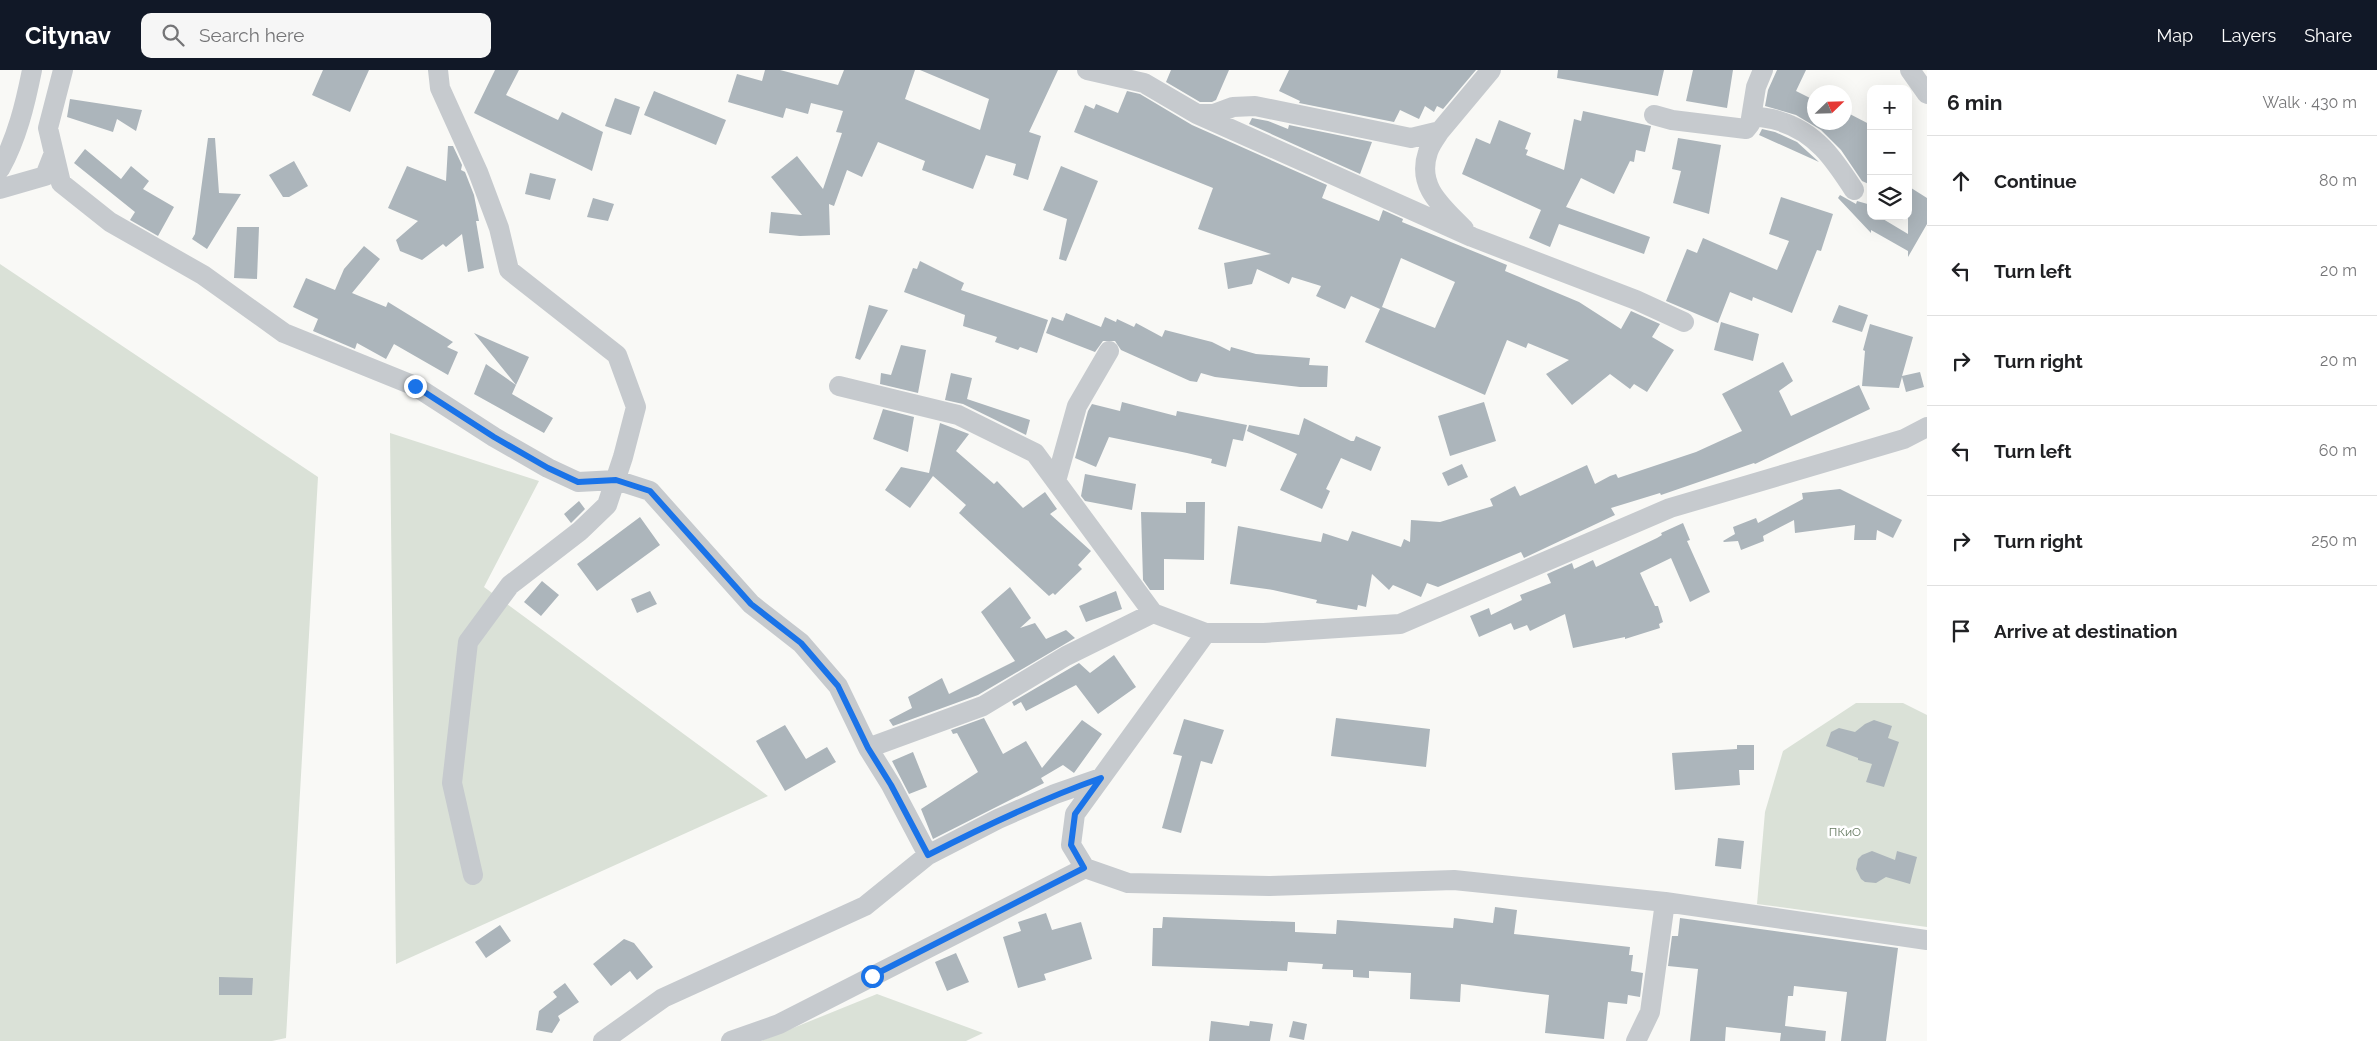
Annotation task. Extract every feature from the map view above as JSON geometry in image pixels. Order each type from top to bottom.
[{"type":"street","points":[[0,168],[10,150],[24,110],[32,70]]},
{"type":"street","points":[[63,70],[48,128],[61,183],[110,222],[203,275],[284,332],[415,386],[494,437],[548,468],[578,482],[616,480],[650,491],[751,604],[801,643],[838,686],[868,748],[891,785],[928,855]]},
{"type":"street","points":[[438,70],[440,88],[478,172],[500,228],[510,270],[617,355],[636,407],[616,480],[607,505],[580,531],[510,585],[468,642],[452,783],[473,875]]},
{"type":"street","points":[[1087,70],[1144,83],[1197,114],[1472,237],[1636,300],[1684,322]]},
{"type":"street","points":[[1472,237],[1430,194],[1426,176],[1428,152],[1440,131],[1491,70]]},
{"type":"street","points":[[1654,115],[1672,120],[1746,129],[1752,115],[1756,87],[1763,70]]},
{"type":"street","points":[[1910,70],[1927,94]]},
{"type":"street","points":[[1197,114],[1214,114],[1233,107],[1255,106],[1412,138],[1440,131]]},
{"type":"street","points":[[1752,115],[1778,120],[1821,143],[1835,159],[1854,190]]},
{"type":"street","points":[[0,189],[45,176],[54,153]]},
{"type":"street","points":[[1056,481],[1077,406],[1108,352]]},
{"type":"street","points":[[839,386],[958,415],[1035,453],[1153,613],[1206,633],[1264,633],[1400,624],[1670,508],[1904,439],[1927,427]]},
{"type":"street","points":[[868,748],[982,706],[1066,656],[1153,613]]},
{"type":"street","points":[[1206,633],[1075,814],[1071,845],[1084,868],[1128,882],[1269,886],[1454,880],[1665,902],[1927,940]]},
{"type":"street","points":[[603,1041],[663,998],[865,906],[928,855],[1039,801],[1101,778]]},
{"type":"street","points":[[731,1041],[778,1024],[1084,868]]},
{"type":"street","points":[[1636,1041],[1650,1012],[1665,902]]},
{"type":"green space","points":[[0,264],[318,477],[286,1038],[272,1041],[0,1041]]},
{"type":"green space","points":[[390,433],[539,481],[484,587],[768,796],[396,964]]},
{"type":"green space","name":"ПКиО","points":[[1856,703],[1903,703],[1927,715],[1927,927],[1757,904],[1765,812],[1783,751]]},
{"type":"green space","points":[[877,994],[983,1033],[966,1041],[761,1041]]},
{"type":"building","points":[[323,70],[369,70],[350,112],[312,95]]},
{"type":"building","points":[[495,70],[519,70],[506,95],[558,120],[562,112],[603,132],[592,171],[474,113]]},
{"type":"building","points":[[765,70],[780,70],[838,85],[844,70],[915,70],[905,99],[980,130],[989,99],[920,70],[1058,70],[1029,132],[1041,136],[1028,180],[1013,175],[1016,164],[986,155],[973,189],[922,170],[925,161],[878,142],[862,177],[847,170],[834,206],[829,204],[830,235],[800,236],[769,233],[771,212],[802,215],[771,177],[797,156],[823,189],[842,133],[836,132],[843,111],[811,103],[808,114],[786,108],[783,118],[728,102],[737,74],[762,81]]},
{"type":"building","points":[[1171,70],[1229,70],[1216,100],[1200,102],[1166,82]]},
{"type":"building","points":[[1289,70],[1476,70],[1443,109],[1437,106],[1434,112],[1425,106],[1419,119],[1400,110],[1394,122],[1299,103],[1300,101],[1279,91]]},
{"type":"building","points":[[1558,70],[1664,70],[1658,96],[1557,78]]},
{"type":"building","points":[[1693,70],[1733,70],[1727,108],[1686,101]]},
{"type":"building","points":[[1777,70],[1806,70],[1796,91],[1807,96],[1807,122],[1796,115],[1765,106],[1768,90]]},
{"type":"building","points":[[654,91],[726,120],[716,145],[644,115]]},
{"type":"building","points":[[1127,91],[1140,94],[1192,125],[1327,185],[1322,198],[1379,221],[1383,210],[1403,219],[1402,222],[1507,265],[1505,271],[1579,302],[1621,329],[1631,311],[1660,324],[1652,337],[1674,350],[1647,392],[1634,384],[1630,389],[1610,374],[1572,405],[1546,374],[1569,360],[1528,343],[1526,348],[1507,340],[1485,395],[1365,342],[1380,309],[1351,296],[1345,309],[1316,296],[1321,286],[1292,277],[1289,284],[1257,269],[1252,284],[1228,289],[1224,263],[1271,254],[1198,229],[1213,188],[1074,132],[1085,105],[1094,109],[1096,104],[1118,113]],"holes":[[[1401,258],[1455,282],[1435,328],[1382,307]]]},
{"type":"building","points":[[615,98],[640,107],[631,135],[605,126]]},
{"type":"building","points":[[70,99],[142,110],[136,131],[117,119],[113,132],[67,117]]},
{"type":"building","points":[[1583,111],[1651,126],[1645,152],[1636,150],[1634,162],[1630,161],[1614,194],[1581,178],[1566,207],[1650,237],[1644,254],[1559,224],[1550,247],[1529,238],[1541,210],[1462,174],[1476,138],[1490,144],[1499,120],[1531,133],[1525,149],[1528,150],[1526,155],[1564,170],[1574,119],[1581,121]]},
{"type":"building","points":[[1852,115],[1867,123],[1867,183],[1862,181],[1841,150],[1821,130],[1852,130]]},
{"type":"building","points":[[1252,118],[1268,121],[1288,129],[1289,125],[1372,142],[1360,174],[1249,124]]},
{"type":"building","points":[[1762,129],[1775,132],[1797,142],[1819,162],[1759,135]]},
{"type":"building","points":[[208,138],[215,138],[219,193],[241,194],[207,249],[192,239],[195,234]]},
{"type":"building","points":[[1678,138],[1721,145],[1709,214],[1673,203],[1681,171],[1672,169]]},
{"type":"building","points":[[448,146],[453,146],[462,165],[461,170],[465,172],[474,195],[479,221],[476,221],[484,268],[468,272],[462,234],[446,247],[443,244],[422,260],[400,251],[396,240],[418,221],[388,208],[407,166],[446,181]]},
{"type":"building","points":[[85,149],[121,179],[131,166],[149,181],[143,189],[174,207],[158,236],[130,220],[135,212],[74,163]]},
{"type":"building","points":[[294,161],[308,186],[289,197],[283,197],[269,175]]},
{"type":"building","points":[[1061,166],[1098,181],[1066,261],[1059,259],[1067,219],[1043,210]]},
{"type":"building","points":[[530,173],[556,179],[550,200],[525,194]]},
{"type":"building","points":[[1912,189],[1927,198],[1927,224],[1908,257],[1908,251],[1871,230],[1871,233],[1838,198],[1840,195],[1856,204],[1857,201],[1867,204],[1867,220],[1885,220],[1908,234],[1908,220],[1912,220]]},
{"type":"building","points":[[1781,197],[1833,214],[1821,251],[1817,250],[1792,313],[1753,297],[1752,301],[1730,292],[1718,323],[1666,301],[1687,249],[1697,253],[1703,238],[1777,270],[1789,241],[1769,234]]},
{"type":"building","points":[[593,198],[614,204],[608,221],[587,217]]},
{"type":"building","points":[[237,227],[259,227],[257,279],[234,278]]},
{"type":"building","points":[[364,246],[380,259],[352,293],[386,307],[388,302],[453,342],[447,347],[458,352],[448,375],[394,344],[386,359],[357,343],[355,349],[313,331],[318,319],[293,307],[306,278],[335,290],[344,269]]},
{"type":"building","points":[[920,261],[964,283],[961,290],[1048,320],[1037,353],[1020,347],[1018,350],[995,342],[997,337],[963,326],[965,315],[904,292],[913,268],[917,269]]},
{"type":"building","points":[[869,305],[888,310],[860,360],[855,358]]},
{"type":"building","points":[[1839,305],[1868,315],[1862,332],[1832,322]]},
{"type":"building","points":[[1066,313],[1101,327],[1105,317],[1116,322],[1117,319],[1134,327],[1136,323],[1162,337],[1165,330],[1212,342],[1230,351],[1231,347],[1256,354],[1310,358],[1309,365],[1328,366],[1327,387],[1300,387],[1215,377],[1201,373],[1197,382],[1190,381],[1121,350],[1115,341],[1103,341],[1095,352],[1046,333],[1052,317],[1063,321]]},
{"type":"building","points":[[1721,322],[1759,334],[1753,361],[1714,350]]},
{"type":"building","points":[[1870,324],[1913,337],[1902,376],[1920,372],[1924,387],[1906,392],[1902,377],[1899,388],[1862,386],[1865,351],[1863,350]]},
{"type":"building","points":[[474,333],[529,357],[516,385]]},
{"type":"building","points":[[901,345],[926,350],[918,393],[880,384],[881,373],[891,375]]},
{"type":"building","points":[[1783,362],[1793,381],[1779,391],[1791,416],[1859,385],[1870,409],[1755,464],[1661,495],[1660,493],[1611,508],[1615,515],[1524,558],[1521,552],[1438,587],[1427,583],[1421,597],[1393,585],[1389,590],[1372,574],[1366,607],[1358,605],[1357,610],[1316,603],[1317,600],[1273,590],[1230,584],[1238,526],[1321,542],[1323,533],[1348,541],[1352,531],[1401,547],[1404,539],[1410,542],[1411,520],[1440,522],[1493,506],[1490,499],[1515,486],[1520,496],[1587,465],[1595,484],[1616,474],[1618,478],[1696,452],[1742,431],[1722,394]]},
{"type":"building","points":[[486,364],[516,385],[512,394],[553,418],[544,433],[474,394]]},
{"type":"building","points":[[951,373],[972,378],[967,399],[1030,420],[1026,435],[963,404],[945,400]]},
{"type":"building","points":[[1122,402],[1176,416],[1177,411],[1247,425],[1243,441],[1233,439],[1226,467],[1211,463],[1212,459],[1109,437],[1096,467],[1075,458],[1088,411],[1092,404],[1120,411]]},
{"type":"building","points":[[1484,402],[1496,441],[1450,456],[1438,416]]},
{"type":"building","points":[[883,409],[914,417],[908,452],[873,439]]},
{"type":"building","points":[[1304,418],[1351,441],[1354,441],[1356,436],[1381,447],[1371,471],[1341,458],[1326,489],[1330,491],[1322,509],[1280,490],[1297,454],[1247,431],[1249,425],[1299,435]]},
{"type":"building","points":[[940,423],[969,434],[956,451],[994,484],[997,481],[1023,508],[1045,492],[1057,509],[1050,514],[1091,551],[1078,565],[1082,569],[1055,595],[1053,593],[1049,596],[959,513],[966,505],[933,476],[910,508],[885,490],[901,467],[929,473]]},
{"type":"building","points":[[1462,464],[1468,477],[1448,486],[1442,473]]},
{"type":"building","points":[[1085,474],[1136,484],[1132,510],[1085,501],[1081,496]]},
{"type":"building","points":[[1840,489],[1902,520],[1893,538],[1877,530],[1876,540],[1854,540],[1855,525],[1795,533],[1794,520],[1763,536],[1764,541],[1741,550],[1738,541],[1723,541],[1735,534],[1733,527],[1756,518],[1758,523],[1803,499],[1802,493]]},
{"type":"building","points":[[579,501],[585,509],[571,523],[564,514]]},
{"type":"building","points":[[1186,502],[1205,502],[1204,560],[1164,559],[1164,590],[1150,590],[1143,580],[1141,512],[1186,513]]},
{"type":"building","points":[[640,517],[660,545],[597,591],[577,564]]},
{"type":"building","points":[[1683,523],[1690,540],[1687,541],[1710,592],[1690,602],[1671,558],[1640,573],[1655,606],[1658,606],[1663,622],[1659,624],[1660,628],[1625,639],[1625,637],[1573,648],[1565,614],[1530,631],[1527,625],[1514,630],[1511,623],[1479,637],[1470,616],[1489,608],[1491,615],[1522,600],[1520,595],[1551,583],[1547,574],[1572,563],[1574,569],[1593,560],[1596,567],[1657,538],[1662,535],[1661,533]]},
{"type":"building","points":[[542,581],[559,595],[541,616],[524,602]]},
{"type":"building","points":[[1010,587],[1031,618],[1020,628],[1035,623],[1046,639],[1066,630],[1075,638],[978,695],[893,726],[889,720],[912,708],[908,697],[942,678],[949,694],[1015,661],[981,612]]},
{"type":"building","points":[[650,591],[657,604],[637,613],[631,599]]},
{"type":"building","points":[[1116,591],[1122,609],[1086,622],[1079,606]]},
{"type":"building","points":[[1114,655],[1136,687],[1098,714],[1076,685],[1026,711],[1021,702],[1014,706],[1012,702],[1079,663],[1090,673]]},
{"type":"building","points":[[984,718],[1003,754],[1026,741],[1042,768],[1082,720],[1102,734],[1074,773],[1063,765],[1041,778],[1044,783],[933,839],[921,809],[978,772],[957,733],[953,734],[951,730]]},
{"type":"building","points":[[1336,718],[1430,729],[1426,767],[1331,756]]},
{"type":"building","points":[[1184,719],[1224,730],[1212,764],[1201,761],[1181,833],[1162,828],[1182,756],[1173,754]]},
{"type":"building","points":[[1874,720],[1892,726],[1888,738],[1899,742],[1884,787],[1866,782],[1872,764],[1826,746],[1831,732],[1839,728],[1855,732]]},
{"type":"building","points":[[785,725],[806,759],[827,747],[836,762],[785,791],[756,741]]},
{"type":"building","points":[[1737,745],[1754,745],[1754,770],[1739,770],[1740,785],[1675,790],[1672,753],[1737,749]]},
{"type":"building","points":[[913,752],[927,787],[909,794],[892,761]]},
{"type":"building","points":[[1718,838],[1744,841],[1741,869],[1715,866]]},
{"type":"building","points":[[1872,851],[1895,860],[1897,851],[1917,857],[1910,884],[1886,877],[1876,883],[1865,882],[1861,879],[1856,869],[1858,859]]},
{"type":"building","points":[[1495,907],[1517,910],[1514,934],[1630,947],[1629,955],[1633,955],[1631,971],[1643,973],[1640,997],[1628,995],[1627,1004],[1608,1002],[1604,1039],[1545,1033],[1549,995],[1461,984],[1460,1002],[1410,999],[1411,973],[1369,971],[1369,978],[1353,977],[1353,970],[1322,969],[1323,964],[1288,962],[1287,971],[1152,966],[1153,928],[1162,928],[1163,917],[1295,922],[1295,932],[1336,934],[1337,920],[1453,928],[1454,918],[1493,923]]},
{"type":"building","points":[[1046,913],[1052,930],[1081,922],[1092,959],[1044,974],[1046,980],[1018,988],[1003,937],[1021,931],[1018,922]]},
{"type":"building","points":[[1680,918],[1898,948],[1886,1041],[1841,1041],[1847,992],[1794,986],[1793,996],[1788,996],[1785,1026],[1826,1031],[1825,1041],[1780,1041],[1781,1033],[1726,1027],[1725,1041],[1690,1041],[1698,969],[1668,966],[1672,936],[1678,936]]},
{"type":"building","points":[[500,925],[511,941],[486,958],[475,942]]},
{"type":"building","points":[[624,939],[634,943],[653,967],[637,980],[630,971],[611,986],[593,964]]},
{"type":"building","points":[[956,953],[969,982],[947,991],[935,962]]},
{"type":"building","points":[[219,977],[253,978],[252,995],[219,995]]},
{"type":"building","points":[[565,983],[579,1002],[558,1016],[560,1020],[552,1033],[536,1030],[539,1011],[557,997],[553,992]]},
{"type":"building","points":[[1211,1021],[1249,1026],[1250,1021],[1273,1024],[1270,1041],[1209,1041]]},
{"type":"building","points":[[1293,1021],[1307,1024],[1304,1040],[1289,1037]]},
{"type":"route","points":[[415,386],[494,437],[548,468],[578,482],[616,480],[650,491],[751,604],[801,643],[838,686],[868,748],[891,785],[928,855],[998,819],[1055,794],[1101,778],[1075,814],[1071,845],[1084,868],[872,976]]}]
